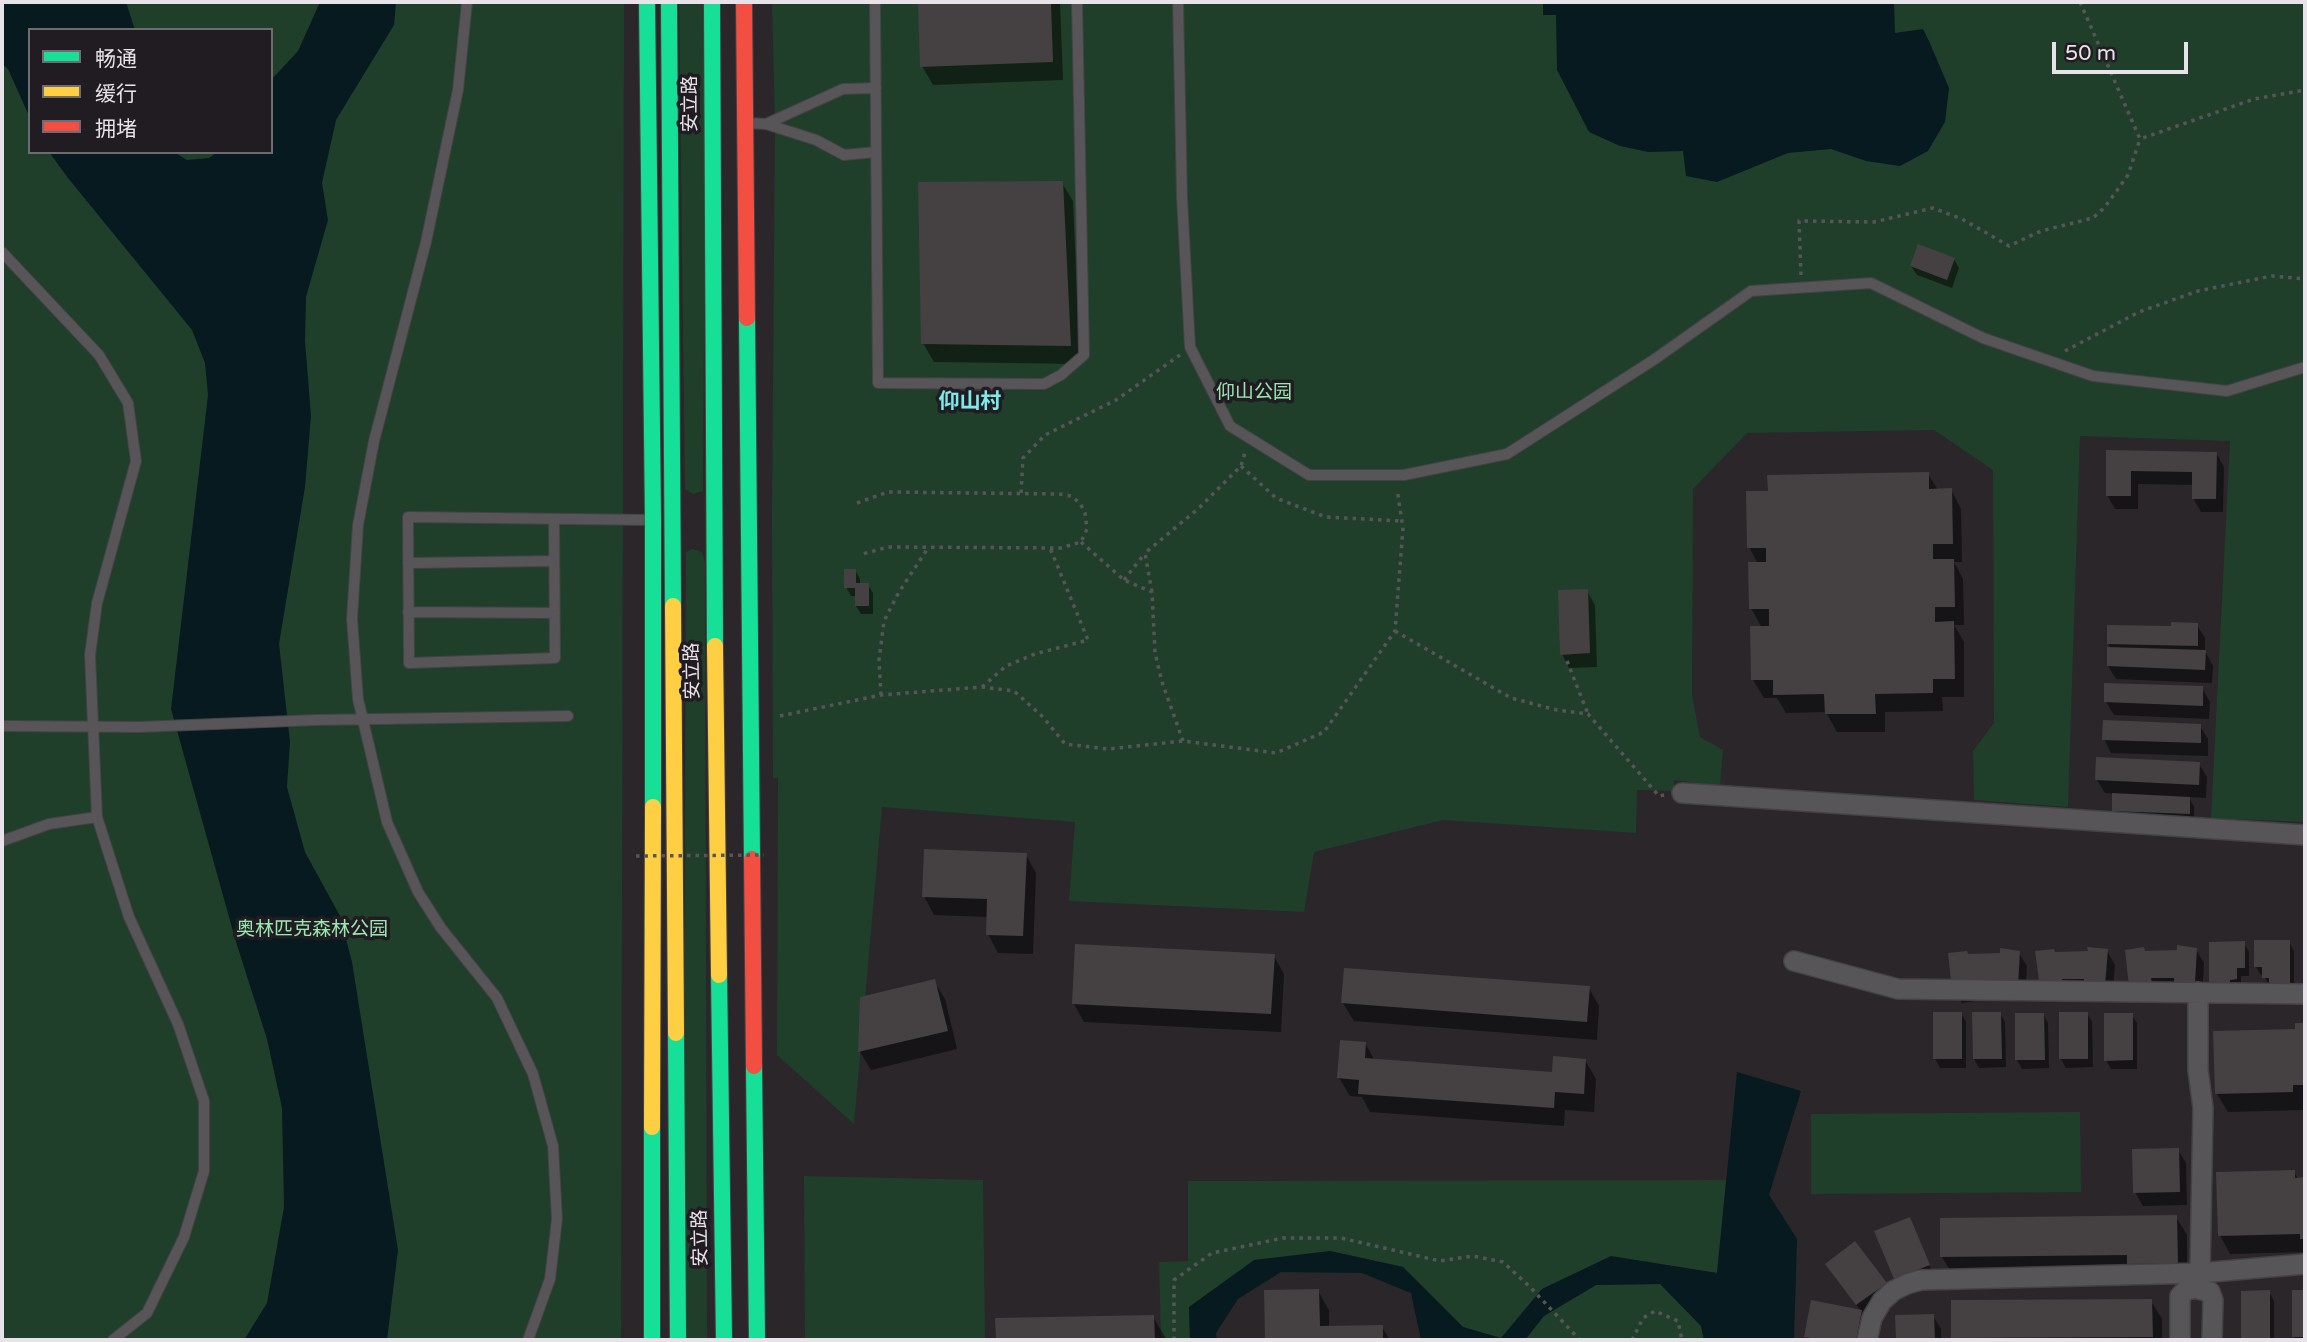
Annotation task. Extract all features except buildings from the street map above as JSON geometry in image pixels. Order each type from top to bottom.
[{"type":"street","name":"安立路","points":[[647,2],[653,520],[652,1340]]},
{"type":"street","name":"安立路","points":[[669,2],[678,1340]]},
{"type":"street","name":"安立路","points":[[712,2],[713,518],[723,1340]]},
{"type":"street","points":[[744,2],[752,518],[757,1340]]},
{"type":"street","points":[[1682,793],[2305,835]]},
{"type":"street","points":[[1794,961],[1898,989],[2305,994]]},
{"type":"street","points":[[2180,1340],[2180,1296],[2197,1280],[2203,1108],[2198,1070],[2198,992]]},
{"type":"street","points":[[1867,1340],[1872,1318],[1882,1301],[1907,1284],[1921,1280],[2197,1280],[2305,1264]]},
{"type":"street","points":[[2197,1280],[2210,1292],[2213,1300],[2213,1340]]},
{"type":"lane","points":[[467,2],[456,103],[426,242],[374,441],[358,525],[352,620],[358,699],[387,822],[418,892],[441,929],[497,998],[533,1074],[553,1146],[557,1219],[550,1279],[528,1340]]},
{"type":"lane","points":[[875,2],[878,383],[1044,384],[1060,375],[1084,355],[1077,2]]},
{"type":"lane","points":[[1178,2],[1182,198],[1190,347],[1230,426],[1309,475],[1395,475],[1507,454],[1655,359],[1751,291],[1871,283],[1983,338],[2093,376],[2227,391],[2305,367]]},
{"type":"lane","points":[[766,124],[844,89],[876,88]]},
{"type":"lane","points":[[744,123],[766,124],[816,140],[844,155],[876,152]]},
{"type":"lane","points":[[2,252],[99,355],[128,403],[136,461],[97,603],[90,655],[97,817],[129,917],[177,1024],[204,1101],[204,1171],[184,1237],[147,1312],[113,1340]]},
{"type":"lane","points":[[554,519],[555,658],[409,663],[408,517],[653,520]]},
{"type":"lane","points":[[408,562],[554,561]]},
{"type":"lane","points":[[408,612],[555,613]]},
{"type":"lane","points":[[2,726],[139,727],[316,720],[568,716]]},
{"type":"lane","points":[[2,841],[49,824],[97,817]]},
{"type":"path","points":[[1801,288],[1799,221],[1874,222],[1933,208],[1962,219],[2009,246],[2041,231],[2093,218],[2105,207],[2128,175],[2140,139],[2080,2]]},
{"type":"path","points":[[2140,139],[2254,99],[2305,90]]},
{"type":"path","points":[[2048,360],[2139,312],[2198,291],[2273,276],[2305,279]]},
{"type":"path","points":[[1021,493],[1023,458],[1045,435],[1116,400],[1190,347]]},
{"type":"path","points":[[1124,580],[1145,553],[1199,508],[1241,466],[1249,438]]},
{"type":"path","points":[[1241,466],[1276,498],[1326,517],[1401,521]]},
{"type":"path","points":[[780,716],[881,695],[982,687],[1014,691],[1043,717],[1065,744],[1108,749],[1182,741],[1276,753],[1324,732],[1395,631],[1401,521],[1395,475]]},
{"type":"path","points":[[858,503],[888,492],[1072,496],[1080,503],[1085,513],[1087,529],[1081,542],[1061,548],[888,548],[859,555]]},
{"type":"path","points":[[1081,542],[1124,580],[1152,592]]},
{"type":"path","points":[[881,695],[879,660],[884,621],[899,592],[928,548]]},
{"type":"path","points":[[982,687],[1006,666],[1035,654],[1087,640],[1050,548]]},
{"type":"path","points":[[1145,553],[1152,592],[1155,653],[1182,741]]},
{"type":"path","points":[[1395,631],[1511,698],[1557,710],[1588,714]]},
{"type":"path","points":[[1567,662],[1588,714],[1659,796],[1682,793]]},
{"type":"path","points":[[636,856],[764,855]]},
{"type":"path","points":[[1174,1340],[1174,1280],[1212,1253],[1283,1238],[1341,1238],[1440,1261],[1473,1256],[1503,1262],[1580,1340]]},
{"type":"path","points":[[1632,1340],[1643,1318],[1655,1311],[1678,1321],[1682,1340]]},
{"type":"green space","name":"奥林匹克森林公园","points":[[2,2],[624,2],[621,1340],[2,1340]]},
{"type":"green space","points":[[679,2],[706,2],[703,491],[693,494],[685,489]]},
{"type":"green space","name":"仰山公园","points":[[772,2],[2305,2],[2305,822],[2211,818],[2230,441],[2080,436],[2068,807],[1974,800],[1973,751],[1994,723],[1993,470],[1934,430],[1747,433],[1693,489],[1692,695],[1700,737],[1723,750],[1720,786],[1674,780],[1674,791],[1637,790],[1636,833],[1443,820],[1314,852],[1304,912],[1069,901],[1075,822],[882,807],[854,1124],[777,1055],[778,778],[773,778],[775,124]]},
{"type":"green space","points":[[693,549],[702,552],[705,562],[707,1340],[683,1340],[686,552]]},
{"type":"green space","points":[[2080,1112],[2081,1192],[1811,1194],[1811,1114]]},
{"type":"green space","points":[[804,1176],[983,1180],[985,1340],[805,1340]]},
{"type":"green space","points":[[1726,1180],[1717,1273],[1611,1257],[1542,1289],[1501,1339],[1463,1327],[1403,1267],[1330,1251],[1189,1307],[1190,1340],[1161,1340],[1159,1262],[1188,1261],[1188,1181]]},
{"type":"green space","points":[[1661,1284],[1701,1326],[1704,1340],[1525,1340],[1543,1316],[1596,1285]]},
{"type":"water","points":[[2,2],[126,2],[134,28],[28,28],[28,114],[8,69],[2,64]]},
{"type":"water","points":[[320,2],[396,2],[394,25],[336,120],[322,183],[328,220],[306,297],[305,341],[311,416],[305,487],[279,644],[290,742],[287,787],[305,852],[340,916],[352,962],[398,1250],[387,1340],[244,1340],[267,1303],[284,1207],[282,1108],[267,1039],[236,942],[171,709],[208,395],[205,363],[192,330],[50,154],[177,154],[187,160],[209,158],[214,154],[273,154],[273,78],[298,51]]},
{"type":"water","points":[[1543,2],[1894,2],[1895,33],[1923,29],[1949,88],[1945,122],[1928,151],[1900,166],[1866,161],[1831,149],[1788,153],[1717,182],[1686,176],[1683,151],[1648,152],[1620,146],[1589,132],[1557,70],[1556,15],[1543,15]]},
{"type":"water","points":[[1737,1072],[1801,1091],[1769,1195],[1797,1239],[1794,1340],[1704,1340],[1701,1326],[1660,1284],[1596,1285],[1544,1316],[1525,1340],[1421,1340],[1411,1293],[1362,1273],[1281,1272],[1238,1299],[1216,1333],[1217,1340],[1190,1340],[1189,1307],[1254,1260],[1330,1251],[1403,1267],[1463,1327],[1501,1338],[1542,1289],[1611,1256],[1717,1273]]},
{"type":"traffic: fast","points":[[647,2],[653,520],[653,807]]},
{"type":"traffic: fast","points":[[669,2],[673,606]]},
{"type":"traffic: fast","points":[[712,2],[715,646]]},
{"type":"traffic: fast","points":[[747,318],[752,859]]},
{"type":"traffic: fast","points":[[719,975],[724,1340]]},
{"type":"traffic: fast","points":[[676,1033],[678,1340]]},
{"type":"traffic: fast","points":[[754,1066],[757,1340]]},
{"type":"traffic: fast","points":[[652,1127],[652,1340]]},
{"type":"traffic: slow","points":[[673,606],[676,1033]]},
{"type":"traffic: slow","points":[[715,646],[719,975]]},
{"type":"traffic: slow","points":[[652,1127],[653,807]]},
{"type":"traffic: jam","points":[[744,2],[747,318]]},
{"type":"traffic: jam","points":[[752,859],[754,1066]]},
{"type":"district","name":"仰山村","points":[[970,402]]}]
